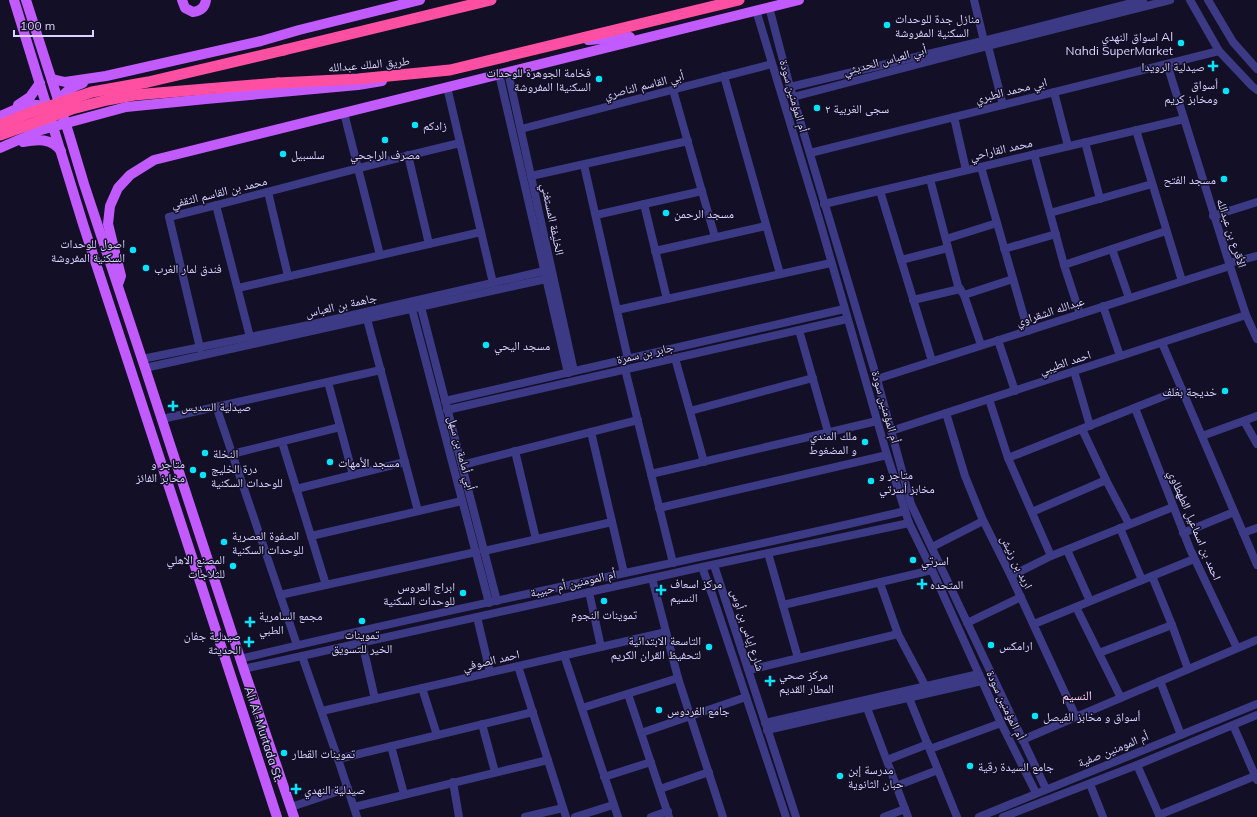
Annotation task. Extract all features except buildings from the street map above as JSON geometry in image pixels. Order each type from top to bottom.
[{"type":"highway","points":[[0,125],[29,113],[92,92],[148,82],[491,0]]},
{"type":"highway","name":"طريق الملك عبدالله","points":[[0,135],[21,126],[72,109],[134,95],[278,83],[358,79],[450,70],[576,41],[733,1]]},
{"type":"main road","points":[[14,0],[40,83],[51,112],[60,124]]},
{"type":"main road","points":[[26,0],[59,100],[60,124]]},
{"type":"main road","points":[[182,0],[185,8],[193,12],[202,9],[206,4],[206,0]]},
{"type":"main road","points":[[52,79],[65,82],[106,76],[261,40],[420,0]]},
{"type":"main road","points":[[118,288],[121,276],[108,224],[110,206],[118,188],[130,174],[154,160],[799,0]]},
{"type":"main road","points":[[576,41],[657,35]]},
{"type":"main road","points":[[0,148],[41,130],[109,111],[156,104],[358,85],[450,70]]},
{"type":"main road","points":[[51,112],[64,93],[72,88],[106,76]]},
{"type":"main road","points":[[106,76],[83,89],[79,100],[84,108],[89,110],[109,111]]},
{"type":"main road","points":[[0,116],[26,100],[36,90],[40,83]]},
{"type":"main road","points":[[0,116],[32,104],[39,104],[51,112]]},
{"type":"main road","points":[[0,116],[18,114],[24,118],[27,124],[26,130],[23,134],[10,139],[0,148]]},
{"type":"main road","name":"Ali Al-Murtada St.","points":[[60,124],[69,134],[118,288],[292,812]]},
{"type":"main road","name":"Ali Al-Murtada St.","points":[[60,124],[61,152],[83,224],[277,817]]},
{"type":"main road","points":[[0,148],[41,139],[52,143],[61,152]]},
{"type":"street","points":[[974,0],[1002,105]]},
{"type":"street","name":"أبي العباس الحديثي","points":[[793,97],[1143,0]]},
{"type":"street","name":"أبي العباس الحديثي","points":[[790,87],[1170,0]]},
{"type":"street","points":[[1190,0],[1219,51],[1255,86]]},
{"type":"street","points":[[1208,0],[1233,42],[1257,69]]},
{"type":"street","name":"أم المؤمنين سودة","points":[[769,7],[790,87],[877,379],[911,504],[1046,790]]},
{"type":"street","name":"أم المؤمنين سودة","points":[[756,10],[908,523],[932,570],[1001,723],[1036,793]]},
{"type":"street","name":"ابي محمد الطبري","points":[[810,153],[1219,51]]},
{"type":"street","name":"أبي القاسم الناصري","points":[[521,129],[772,64]]},
{"type":"street","name":"الأقرع بن عبدالله","points":[[1167,64],[1229,264],[1246,315],[1257,339]]},
{"type":"street","name":"الخليفة المستغني","points":[[504,73],[521,129],[571,372]]},
{"type":"street","name":"الخليفة المستغني","points":[[504,73],[545,275],[571,372]]},
{"type":"street","points":[[724,76],[780,274]]},
{"type":"street","points":[[446,87],[493,283]]},
{"type":"street","points":[[673,90],[715,237]]},
{"type":"street","points":[[1054,92],[1068,146]]},
{"type":"street","points":[[344,113],[380,255]]},
{"type":"street","points":[[954,117],[966,170]]},
{"type":"street","name":"محمد القاراحي","points":[[824,204],[1184,118]]},
{"type":"street","points":[[1136,130],[1182,281]]},
{"type":"street","points":[[531,176],[688,141]]},
{"type":"street","points":[[1085,142],[1100,199]]},
{"type":"street","name":"محمد بن القاسم الثقفي","points":[[200,348],[169,217],[358,167],[460,143]]},
{"type":"street","points":[[1034,154],[1064,265],[1080,314]]},
{"type":"street","points":[[408,156],[429,244]]},
{"type":"street","points":[[584,165],[628,359]]},
{"type":"street","points":[[981,167],[1028,330]]},
{"type":"street","points":[[930,179],[947,244],[981,345]]},
{"type":"street","points":[[1050,213],[1152,184]]},
{"type":"street","points":[[596,215],[702,191]]},
{"type":"street","points":[[880,191],[932,361]]},
{"type":"street","points":[[268,192],[288,276]]},
{"type":"street","points":[[1214,216],[1257,202]]},
{"type":"street","points":[[644,204],[667,299]]},
{"type":"street","points":[[216,205],[250,337]]},
{"type":"street","points":[[901,260],[947,244],[997,223]]},
{"type":"street","points":[[655,251],[766,226]]},
{"type":"street","points":[[1064,265],[1166,231]]},
{"type":"street","points":[[238,288],[481,232]]},
{"type":"street","points":[[1004,249],[1056,234]]},
{"type":"street","points":[[1112,249],[1129,298]]},
{"type":"street","name":"عبدالله الشقراوي","points":[[877,379],[1257,256]]},
{"type":"street","points":[[618,310],[831,262]]},
{"type":"street","name":"جاهمة بن العباس","points":[[144,364],[200,348],[493,283],[545,275]]},
{"type":"street","name":"جاهمة بن العباس","points":[[144,364],[367,319],[421,307],[545,275]]},
{"type":"street","points":[[913,300],[962,292],[1013,279]]},
{"type":"street","points":[[1103,306],[1120,356]]},
{"type":"street","name":"أبي أمامة بن سهل","points":[[421,307],[462,465],[480,552],[493,602]]},
{"type":"street","name":"أبي أمامة بن سهل","points":[[412,309],[462,501],[480,552]]},
{"type":"street","name":"جابر بن سمرة","points":[[445,401],[844,309]]},
{"type":"street","name":"احمد الطيبي","points":[[891,431],[1246,315]]},
{"type":"street","points":[[367,319],[418,512]]},
{"type":"street","name":"جابر بن سمرة","points":[[447,410],[847,319]]},
{"type":"street","points":[[799,330],[828,432]]},
{"type":"street","points":[[998,340],[1015,391]]},
{"type":"street","points":[[1162,343],[1257,565]]},
{"type":"street","points":[[675,358],[704,462]]},
{"type":"street","points":[[625,369],[673,563]]},
{"type":"street","points":[[162,419],[381,370]]},
{"type":"street","points":[[1074,371],[1090,426]]},
{"type":"street","points":[[690,411],[813,378]]},
{"type":"street","points":[[328,382],[354,475]]},
{"type":"street","points":[[1008,458],[1182,390]]},
{"type":"street","points":[[989,399],[1008,458],[1051,556]]},
{"type":"street","points":[[216,406],[297,645]]},
{"type":"street","name":"احمد بن اسماعيل الطهطاوي","points":[[1134,408],[1194,559],[1237,648]]},
{"type":"street","name":"اربد بن رنيش","points":[[946,413],[965,476],[983,521],[1034,624],[1076,717]]},
{"type":"street","points":[[1202,436],[1257,416]]},
{"type":"street","points":[[462,465],[638,420]]},
{"type":"street","points":[[651,474],[877,421]]},
{"type":"street","points":[[1244,421],[1257,444]]},
{"type":"street","points":[[232,454],[340,427]]},
{"type":"street","points":[[1082,429],[1106,480],[1130,524]]},
{"type":"street","points":[[591,432],[624,573]]},
{"type":"street","points":[[282,442],[326,585]]},
{"type":"street","points":[[515,451],[536,539]]},
{"type":"street","points":[[660,508],[887,455]]},
{"type":"street","points":[[296,489],[405,462]]},
{"type":"street","points":[[1032,512],[1106,480]]},
{"type":"street","points":[[311,536],[462,501]]},
{"type":"street","points":[[1011,576],[1051,556],[1173,507]]},
{"type":"street","name":"أم المومنين أم حبيبة","points":[[242,665],[297,645],[904,511]]},
{"type":"street","points":[[1183,533],[1234,512]]},
{"type":"street","points":[[932,547],[983,521]]},
{"type":"street","points":[[280,595],[612,522]]},
{"type":"street","name":"أم المومنين أم حبيبة","points":[[242,665],[302,656],[714,564],[908,523]]},
{"type":"street","points":[[1120,528],[1142,580]]},
{"type":"street","points":[[1243,533],[1257,528]]},
{"type":"street","points":[[1067,550],[1090,601]]},
{"type":"street","points":[[768,553],[798,658]]},
{"type":"street","points":[[1034,624],[1194,559]]},
{"type":"street","name":"شارع إياس بن أوس","points":[[714,564],[796,817]]},
{"type":"street","name":"شارع إياس بن أوس","points":[[702,567],[786,817]]},
{"type":"street","points":[[783,605],[932,570]]},
{"type":"street","points":[[1152,576],[1188,669]]},
{"type":"street","points":[[652,578],[678,678],[723,817]]},
{"type":"street","points":[[880,583],[898,634],[926,687]]},
{"type":"street","points":[[589,592],[601,647]]},
{"type":"street","points":[[967,623],[1021,597]]},
{"type":"street","points":[[1076,607],[1121,698]]},
{"type":"street","points":[[477,617],[490,672]]},
{"type":"street","points":[[1099,653],[1172,625]]},
{"type":"street","name":"احمد الصوفي","points":[[322,712],[666,632]]},
{"type":"street","points":[[749,670],[898,634]]},
{"type":"street","points":[[1022,740],[1257,640]]},
{"type":"street","points":[[362,642],[375,699]]},
{"type":"street","points":[[564,655],[618,817]]},
{"type":"street","points":[[302,656],[357,817]]},
{"type":"street","points":[[518,666],[566,817]]},
{"type":"street","points":[[766,727],[926,687],[981,677]]},
{"type":"street","points":[[766,727],[867,708],[909,698],[981,677]]},
{"type":"street","points":[[582,708],[678,678]]},
{"type":"street","points":[[1160,681],[1181,735]]},
{"type":"street","points":[[422,688],[437,735]]},
{"type":"street","points":[[628,694],[668,814],[651,817]]},
{"type":"street","points":[[641,733],[746,697]]},
{"type":"street","points":[[909,698],[957,817]]},
{"type":"street","name":"أم المومنين صفية","points":[[979,817],[1257,704]]},
{"type":"street","points":[[867,708],[907,813],[884,817]]},
{"type":"street","points":[[338,759],[533,712]]},
{"type":"street","name":"أم المومنين صفية","points":[[1003,817],[1090,784],[1257,715]]},
{"type":"street","points":[[887,760],[1001,723]]},
{"type":"street","points":[[482,724],[495,772]]},
{"type":"street","points":[[1137,764],[1159,816],[1256,778],[1233,725]]},
{"type":"street","points":[[391,746],[404,794]]},
{"type":"street","points":[[354,807],[548,760]]},
{"type":"street","points":[[604,777],[651,762]]},
{"type":"street","points":[[896,786],[938,770]]},
{"type":"street","points":[[660,789],[709,772]]},
{"type":"street","points":[[453,782],[459,817]]},
{"type":"street","points":[[1090,784],[1103,817]]},
{"type":"street","points":[[292,812],[348,788]]},
{"type":"street","points":[[574,817],[613,805]]},
{"type":"street","points":[[525,817],[563,808]]},
{"type":"place","name":"منازل جدة للوحدات السكنية المفروشة","points":[[887,25]]},
{"type":"place","name":"اسواق النهدي Al Nahdi SuperMarket","points":[[1181,43]]},
{"type":"place","name":"صيدلية الرويدا","points":[[1213,66]]},
{"type":"place","name":"فخامة الجوهرة للوحدات السكنيةا المفروشة","points":[[599,79]]},
{"type":"place","name":"أسواق ومخابز كريم","points":[[1226,91]]},
{"type":"place","name":"سجى الغربية ٢","points":[[817,108]]},
{"type":"place","name":"زادكم","points":[[415,125]]},
{"type":"place","name":"مصرف الراجحي","points":[[385,140]]},
{"type":"place","name":"سلسبيل","points":[[283,154]]},
{"type":"place","name":"مسجد الفتح","points":[[1224,179]]},
{"type":"place","name":"مسجد الرحمن","points":[[666,213]]},
{"type":"place","name":"اصول للوحدات السكنية المفروشة","points":[[133,250]]},
{"type":"place","name":"فندق لمار الغرب","points":[[146,268]]},
{"type":"place","name":"مسجد اليحي","points":[[486,345]]},
{"type":"place","name":"خديجة بغلف","points":[[1225,391]]},
{"type":"place","name":"صيدلية السديس","points":[[173,406]]},
{"type":"place","name":"ملك المندي و المضغوط","points":[[865,442]]},
{"type":"place","name":"النخلة","points":[[205,453]]},
{"type":"place","name":"مسجد الأمهات","points":[[330,462]]},
{"type":"place","name":"متاجر و مخابز الفائز","points":[[193,470]]},
{"type":"place","name":"درة الخليج للوحدات السكنية","points":[[203,475]]},
{"type":"place","name":"متاجر و مخابز أسرتي","points":[[871,481]]},
{"type":"place","name":"الصفوة العصرية للوحدات السكنية","points":[[224,542]]},
{"type":"place","name":"اسرتي","points":[[913,560]]},
{"type":"place","name":"المصنع الاهلي للثلاجات","points":[[233,566]]},
{"type":"place","name":"المتحده","points":[[922,584]]},
{"type":"place","name":"مركز اسعاف النسيم","points":[[661,590]]},
{"type":"place","name":"ابراج العروس للوحدات السكنية","points":[[463,593]]},
{"type":"place","name":"تموينات النجوم","points":[[604,601]]},
{"type":"place","name":"تموينات الخير للتسويق","points":[[362,621]]},
{"type":"place","name":"مجمع السامرية الطبي","points":[[250,622]]},
{"type":"place","name":"صيدلية جفان الحديثة","points":[[249,642]]},
{"type":"place","name":"ارامكس","points":[[991,645]]},
{"type":"place","name":"التاسعة الابتدائية لتحفيظ القران الكريم","points":[[709,647]]},
{"type":"place","name":"مركز صحي المطار القديم","points":[[770,681]]},
{"type":"place","name":"جامع الفردوس","points":[[659,710]]},
{"type":"place","name":"أسواق و مخابز الفيصل","points":[[1035,716]]},
{"type":"place","name":"تموينات القطار","points":[[284,753]]},
{"type":"place","name":"جامع السيدة رقية","points":[[970,766]]},
{"type":"place","name":"مدرسة إبن حبان الثانوية","points":[[840,776]]},
{"type":"place","name":"صيدلية النهدي","points":[[296,789]]},
{"type":"district","name":"النسيم","points":[[1077,695]]}]
